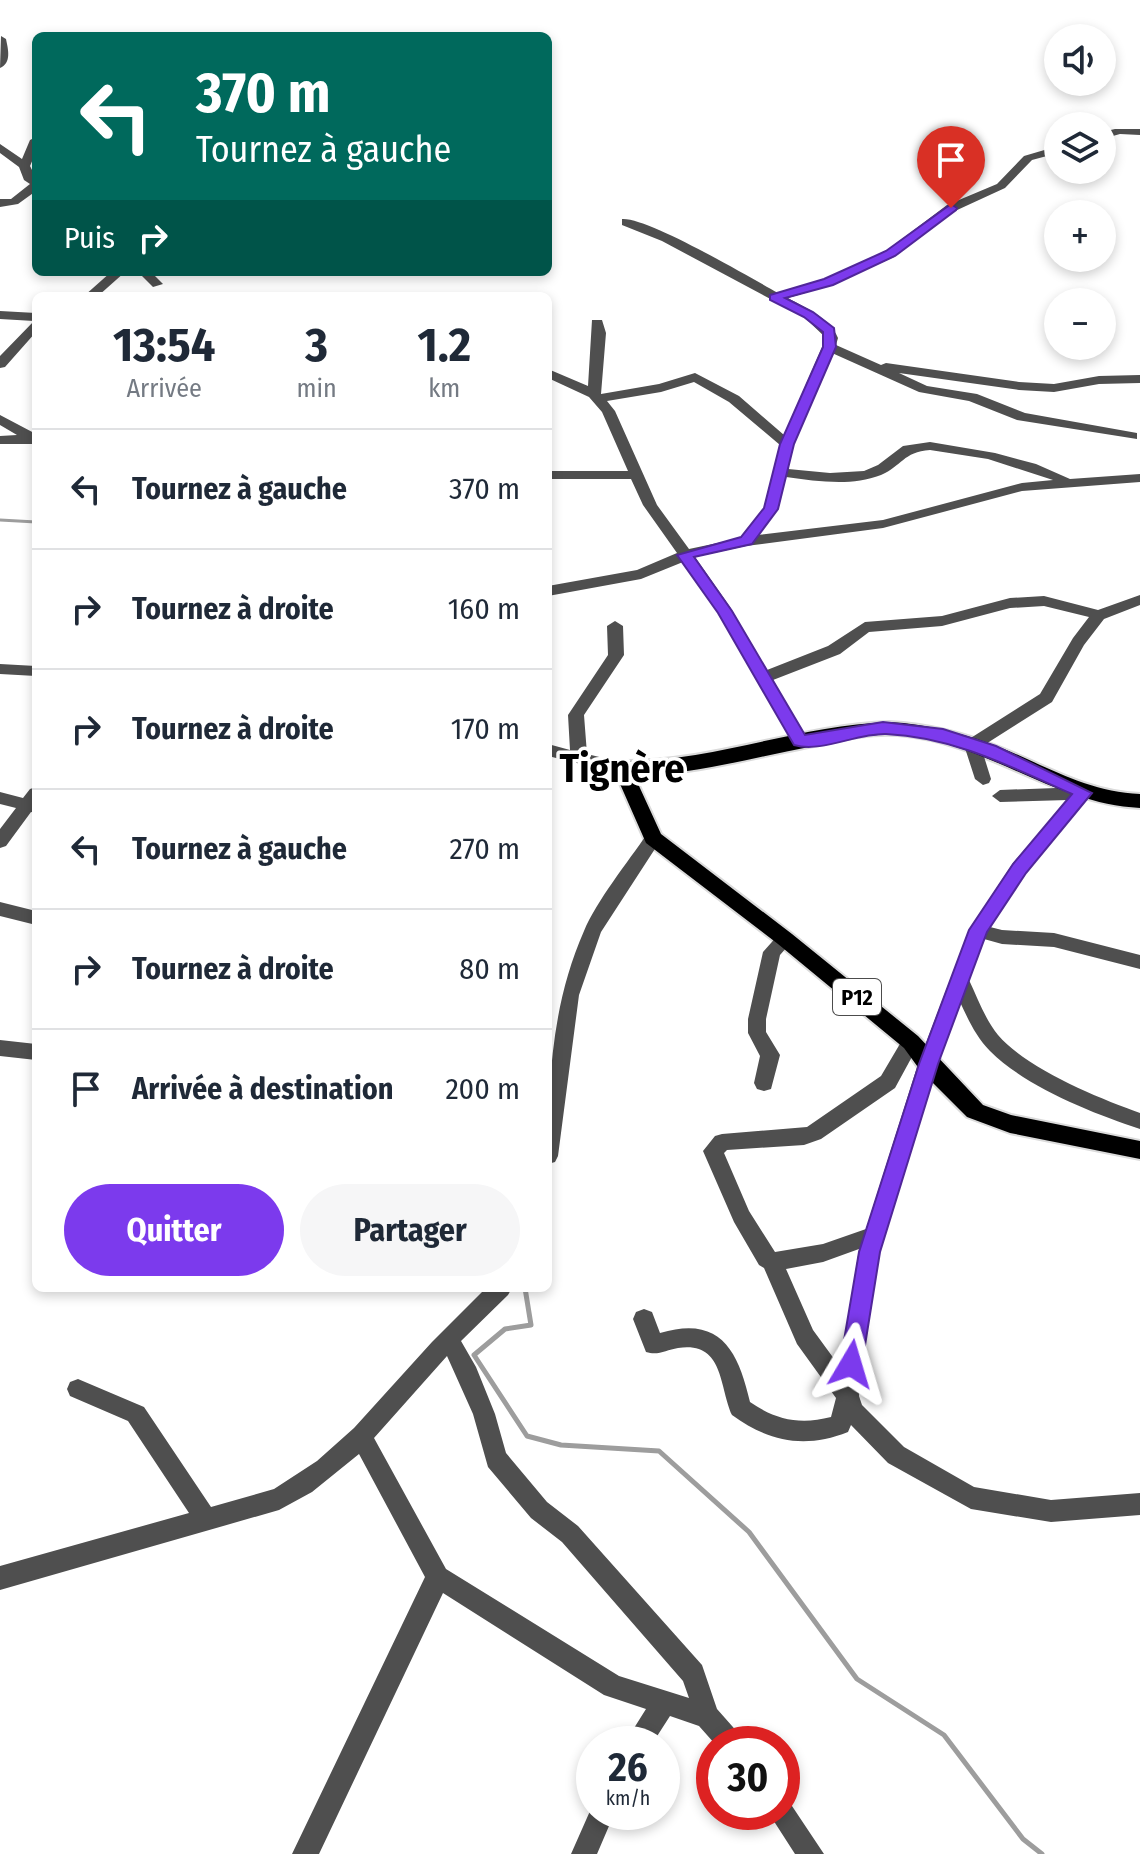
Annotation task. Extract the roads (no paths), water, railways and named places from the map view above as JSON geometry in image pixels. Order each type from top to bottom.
[{"type":"main road","points":[[622,768],[700,763],[800,741],[883,728],[943,735],[1083,793],[1118,801],[1140,801]]},
{"type":"main road","name":"P12","points":[[622,768],[653,838],[785,939],[911,1042],[928,1064],[975,1111],[1010,1124],[1140,1150]]},
{"type":"street","points":[[0,65],[4,54],[1,39]]},
{"type":"street","points":[[1116,132],[1140,132]]},
{"type":"street","points":[[0,147],[24,166],[32,180]]},
{"type":"street","points":[[24,166],[32,149]]},
{"type":"street","points":[[774,298],[828,282],[890,254],[951,208],[1001,186],[1028,158],[1044,153]]},
{"type":"street","points":[[0,166],[24,166]]},
{"type":"street","points":[[14,202],[32,186]]},
{"type":"street","points":[[0,203],[32,203]]},
{"type":"street","points":[[626,222],[666,238],[808,314],[829,331],[830,347],[787,444],[771,509],[746,541]]},
{"type":"street","points":[[95,292],[114,276]]},
{"type":"street","points":[[148,276],[157,284]]},
{"type":"street","points":[[0,315],[32,317]]},
{"type":"street","points":[[596,397],[600,333],[597,323]]},
{"type":"street","points":[[0,364],[32,328]]},
{"type":"street","points":[[830,347],[852,360],[924,389],[972,397],[1022,417],[1132,436]]},
{"type":"street","points":[[852,360],[1019,386],[1054,388],[1137,376]]},
{"type":"street","points":[[552,375],[596,397],[608,411],[650,505],[725,611],[800,741]]},
{"type":"street","points":[[596,397],[661,388],[695,377],[734,399],[787,444]]},
{"type":"street","points":[[0,419],[32,437]]},
{"type":"street","points":[[0,440],[32,439]]},
{"type":"street","points":[[780,472],[829,477],[876,472],[902,452],[919,447],[1014,461],[1068,482]]},
{"type":"street","points":[[552,475],[636,475]]},
{"type":"street","points":[[552,590],[641,574],[685,555],[746,541],[883,524],[1022,487],[1140,478]]},
{"type":"street","points":[[983,779],[972,745],[1046,698],[1078,642],[1099,615],[1140,600]]},
{"type":"street","points":[[763,678],[834,650],[865,627],[942,621],[1010,603],[1044,601],[1099,615]]},
{"type":"street","points":[[579,758],[576,715],[616,655],[615,626]]},
{"type":"street","points":[[0,669],[32,671]]},
{"type":"street","points":[[552,751],[622,768]]},
{"type":"street","points":[[1000,796],[1083,793]]},
{"type":"street","points":[[644,1319],[654,1345],[678,1336],[703,1337],[720,1349],[732,1368],[740,1408],[761,1424],[812,1434],[840,1425],[848,1396],[854,1333],[874,1235],[928,1064],[978,930],[1019,868],[1083,793]]},
{"type":"street","points":[[0,798],[32,802]]},
{"type":"street","points":[[0,842],[32,803]]},
{"type":"street","points":[[552,1127],[570,995],[593,930],[653,838]]},
{"type":"street","points":[[0,909],[32,917]]},
{"type":"street","points":[[978,930],[1002,937],[1054,940],[1140,962]]},
{"type":"street","points":[[764,1083],[770,1055],[757,1033],[757,1019],[772,952],[785,939]]},
{"type":"street","points":[[960,981],[976,1015],[997,1046],[1043,1075],[1140,1121]]},
{"type":"street","points":[[911,1042],[888,1082],[814,1133],[804,1137],[722,1142],[713,1151],[741,1216],[766,1258],[772,1262],[805,1337],[848,1396],[853,1411],[896,1455],[971,1498],[1051,1511],[1140,1504]]},
{"type":"street","points":[[0,1048],[32,1052]]},
{"type":"street","points":[[772,1262],[823,1253],[874,1235]]},
{"type":"street","points":[[0,1578],[279,1499],[306,1484],[363,1439],[449,1340],[497,1292]]},
{"type":"street","points":[[449,1340],[468,1374],[484,1414],[496,1459],[539,1510],[570,1534],[693,1674],[707,1716],[716,1726]]},
{"type":"street","points":[[78,1389],[136,1414],[206,1519]]},
{"type":"street","points":[[363,1439],[438,1577],[613,1686],[707,1716]]},
{"type":"street","points":[[305,1854],[438,1577]]},
{"type":"street","points":[[649,1726],[664,1703]]},
{"type":"street","points":[[584,1854],[594,1830]]},
{"type":"street","points":[[794,1830],[811,1854]]},
{"type":"waterway","points":[[0,520],[32,522]]},
{"type":"waterway","points":[[526,1292],[531,1325],[505,1329],[474,1355],[527,1436],[561,1445],[659,1451],[749,1532],[857,1679],[944,1735],[1023,1839],[1042,1854]]},
{"type":"district","name":"Tignère","points":[[622,768]]}]
